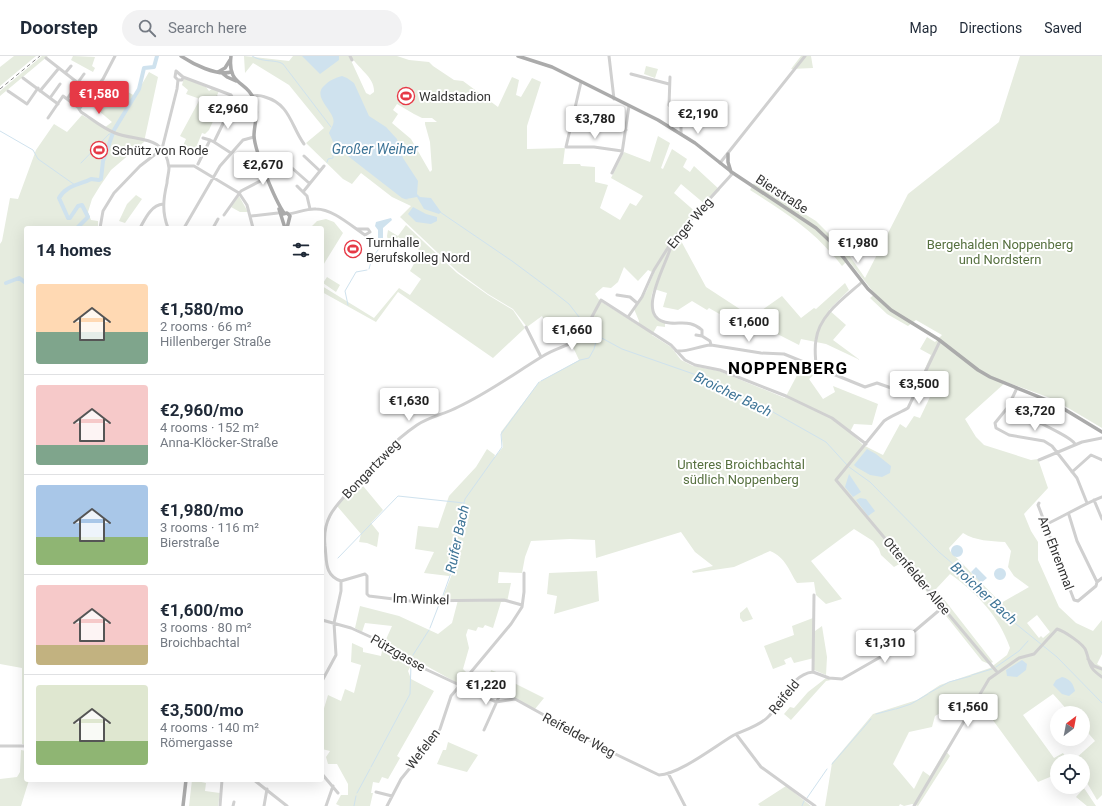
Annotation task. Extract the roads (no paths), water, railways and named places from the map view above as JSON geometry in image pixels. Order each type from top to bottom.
[{"type":"main road","points":[[181,56],[237,81]]},
{"type":"main road","name":"Bierstraße","points":[[518,56],[542,63],[658,120],[706,150],[732,173],[816,228],[833,244],[862,282],[887,307],[940,341],[978,370],[1009,385],[1054,403],[1102,432]]},
{"type":"main road","points":[[220,73],[225,68],[230,58]]},
{"type":"main road","points":[[230,58],[231,72],[237,81],[253,96],[257,113],[254,137],[277,200],[285,214],[286,226]]},
{"type":"main road","points":[[220,73],[231,72]]},
{"type":"main road","points":[[728,154],[728,162],[732,173]]},
{"type":"main road","points":[[285,214],[281,219],[286,222]]},
{"type":"main road","points":[[183,806],[186,782]]},
{"type":"street","points":[[79,108],[103,78],[115,56]]},
{"type":"street","points":[[350,56],[352,60]]},
{"type":"street","points":[[609,56],[614,99]]},
{"type":"street","points":[[720,163],[805,56]]},
{"type":"street","points":[[46,58],[66,72],[67,76],[93,91]]},
{"type":"street","points":[[66,72],[71,66]]},
{"type":"street","points":[[8,90],[27,104],[60,68]]},
{"type":"street","points":[[100,226],[103,211],[114,193],[140,166],[162,149],[178,80],[175,76],[176,71],[183,77],[224,91],[231,95],[236,102],[231,104],[214,142]]},
{"type":"street","points":[[67,99],[84,74]]},
{"type":"street","points":[[631,74],[669,84]]},
{"type":"street","points":[[178,80],[182,80],[183,77]]},
{"type":"street","points":[[670,77],[669,105],[682,115],[681,134]]},
{"type":"street","points":[[23,78],[58,104]]},
{"type":"street","points":[[581,82],[566,147],[594,147],[622,151]]},
{"type":"street","points":[[50,98],[60,84]]},
{"type":"street","points":[[253,96],[261,95],[279,103],[290,117],[304,144]]},
{"type":"street","points":[[48,118],[63,96],[109,130],[117,134],[148,139],[158,145],[162,149],[169,166],[163,204],[167,226]]},
{"type":"street","points":[[217,97],[231,104]]},
{"type":"street","points":[[612,173],[622,151],[629,106]]},
{"type":"street","points":[[573,117],[626,130]]},
{"type":"street","points":[[185,226],[205,194],[213,177],[231,153],[243,140],[254,137]]},
{"type":"street","points":[[204,138],[214,142],[231,153]]},
{"type":"street","points":[[198,164],[210,140]]},
{"type":"street","points":[[304,156],[320,171]]},
{"type":"street","points":[[169,166],[192,165],[239,193],[246,202],[253,226]]},
{"type":"street","points":[[303,192],[324,166]]},
{"type":"street","points":[[292,168],[309,183]]},
{"type":"street","name":"Enger Weg","points":[[628,317],[647,287],[654,270],[674,238],[732,173]]},
{"type":"street","points":[[224,215],[239,193],[245,188],[266,178]]},
{"type":"street","points":[[297,186],[308,197],[310,209]]},
{"type":"street","points":[[141,226],[150,211],[158,205],[163,204]]},
{"type":"street","points":[[251,216],[285,214],[318,208],[329,212],[356,229]]},
{"type":"street","points":[[214,226],[218,219]]},
{"type":"street","points":[[674,238],[652,294],[653,311],[656,318],[661,322],[685,322],[696,326],[702,330],[702,336]]},
{"type":"street","points":[[816,368],[816,340],[821,324],[831,310],[862,282]]},
{"type":"street","points":[[617,295],[626,295],[637,303]]},
{"type":"street","name":"Bongartzweg","points":[[341,581],[331,575],[326,568],[324,530],[330,514],[376,460],[403,435],[425,420],[458,407],[508,380],[541,357],[576,341],[581,337],[601,300],[628,317]]},
{"type":"street","points":[[628,317],[671,345],[681,357],[695,365],[720,370],[742,380],[768,388],[832,418],[866,444],[884,421],[891,415],[908,408],[940,341]]},
{"type":"street","points":[[526,327],[541,357]]},
{"type":"street","points":[[696,335],[702,336],[710,341],[711,345]]},
{"type":"street","points":[[676,351],[687,351],[703,345],[711,345],[761,353],[784,354],[865,387],[877,383],[900,389],[921,382]]},
{"type":"street","points":[[1017,388],[1008,407],[995,423],[996,428],[1009,435],[1044,441],[1052,446],[1080,485],[1087,503]]},
{"type":"street","points":[[1008,407],[1030,419],[1067,435],[1075,444]]},
{"type":"street","points":[[1039,460],[1058,453],[1075,444],[1102,438]]},
{"type":"street","name":"Ottenfelder Allee","points":[[866,444],[836,480],[997,672]]},
{"type":"street","points":[[1072,472],[1091,455],[1102,460]]},
{"type":"street","points":[[1045,525],[1068,515],[1087,503],[1102,497]]},
{"type":"street","points":[[1094,500],[1102,519]]},
{"type":"street","name":"Am Ehrenmal","points":[[1039,503],[1038,505],[1045,525],[1074,600],[1076,602],[1096,586],[1096,582]]},
{"type":"street","points":[[1068,515],[1077,541],[1096,582],[1102,578]]},
{"type":"street","points":[[522,605],[524,592],[524,572]]},
{"type":"street","name":"Im Winkel","points":[[341,581],[365,574],[367,576],[367,594],[370,596],[410,601],[504,600],[522,605]]},
{"type":"street","points":[[324,677],[336,655],[334,623],[339,601],[341,581]]},
{"type":"street","points":[[813,672],[814,595]]},
{"type":"street","name":"Wefelen","points":[[387,806],[401,779],[440,729],[451,696],[511,624],[522,605]]},
{"type":"street","name":"Reifeld","points":[[662,775],[704,755],[736,734],[767,718],[796,681],[806,674],[813,672],[829,678],[842,679],[891,651],[943,607]]},
{"type":"street","name":"Pützgasse","points":[[324,620],[351,628],[373,638],[423,668],[460,686]]},
{"type":"street","points":[[914,806],[986,683],[997,672],[1021,657],[1034,654],[1057,629],[1066,632],[1084,647],[1092,670],[1102,677]]},
{"type":"street","points":[[1087,657],[1094,666],[1102,669]]},
{"type":"street","points":[[460,686],[496,702]]},
{"type":"street","points":[[484,730],[503,688]]},
{"type":"street","name":"Reifelder Weg","points":[[496,702],[515,699],[626,760],[657,775],[662,775]]},
{"type":"street","points":[[736,734],[761,767],[815,806]]},
{"type":"street","points":[[0,746],[24,746]]},
{"type":"street","points":[[668,772],[685,806]]},
{"type":"street","points":[[324,776],[338,793]]},
{"type":"street","points":[[220,806],[222,782]]},
{"type":"street","points":[[257,782],[287,806]]},
{"type":"street","points":[[326,806],[333,786]]},
{"type":"street","points":[[264,806],[267,789]]},
{"type":"street","points":[[376,792],[392,796]]},
{"type":"water","points":[[302,56],[339,56],[339,60],[320,74]]},
{"type":"water","name":"Großer Weiher","points":[[342,76],[354,83],[369,116],[386,127],[397,139],[403,158],[418,181],[417,194],[420,197],[431,198],[441,212],[439,214],[424,209],[417,197],[406,199],[411,201],[402,198],[335,146],[329,133],[333,124],[333,118],[323,102],[320,93],[321,89],[325,85],[335,78]]},
{"type":"water","points":[[413,207],[426,214],[437,217],[437,221],[431,224],[416,222],[408,214]]},
{"type":"water","points":[[391,218],[392,220],[383,228],[383,243],[380,245],[378,242],[378,230],[375,226],[376,222]]},
{"type":"water","points":[[867,449],[891,466],[890,473],[882,477],[870,475],[854,465]]},
{"type":"water","points":[[849,474],[861,492],[853,497],[845,487]]},
{"type":"water","points":[[860,498],[866,499],[875,511],[868,516],[856,500]]},
{"type":"water","points":[[957,545],[961,547],[963,551],[961,555],[957,557],[953,555],[951,551],[953,547]]},
{"type":"water","points":[[976,567],[987,578],[981,583],[971,572]]},
{"type":"water","points":[[998,568],[1002,568],[1006,574],[1002,580],[998,580],[994,576],[994,572]]},
{"type":"water","points":[[1022,660],[1027,664],[1026,670],[1017,677],[1007,676],[1006,670]]},
{"type":"water","points":[[1062,677],[1069,680],[1074,688],[1075,691],[1069,696],[1062,694],[1053,685],[1056,680]]},
{"type":"waterway","points":[[79,226],[88,217],[82,205],[78,206],[70,218],[68,218],[59,198],[65,190],[69,188],[91,179],[101,179],[103,161],[114,130],[139,89],[144,68],[154,67],[157,56]]},
{"type":"waterway","name":"Broicher Bach","points":[[252,56],[260,60],[283,64],[331,127]]},
{"type":"waterway","points":[[0,131],[33,150],[38,159],[75,185]]},
{"type":"waterway","points":[[81,163],[109,134],[112,134]]},
{"type":"waterway","points":[[327,162],[328,159],[333,158],[333,151]]},
{"type":"waterway","name":"Broicher Bach","points":[[440,212],[512,261],[555,293],[569,304],[586,326]]},
{"type":"waterway","points":[[369,269],[372,258],[378,250]]},
{"type":"waterway","points":[[348,305],[345,291],[356,272],[367,270]]},
{"type":"waterway","points":[[6,283],[19,278],[24,282]]},
{"type":"waterway","name":"Broicher Bach","points":[[588,328],[598,336],[622,349],[705,378],[773,412],[826,442],[847,465]]},
{"type":"waterway","name":"Ruifer Bach","points":[[541,381],[580,360],[589,358],[594,349],[597,338]]},
{"type":"waterway","name":"Ruifer Bach","points":[[442,598],[451,573],[454,544],[465,499],[502,447],[501,434],[539,382]]},
{"type":"waterway","name":"Broicher Bach","points":[[849,467],[870,482],[939,552],[979,586],[1006,616],[1057,657],[1102,703]]},
{"type":"waterway","points":[[338,558],[398,496],[464,503]]},
{"type":"waterway","name":"Ruifer Bach","points":[[430,628],[440,602]]},
{"type":"waterway","name":"Ruifer Bach","points":[[413,655],[429,630]]},
{"type":"waterway","points":[[996,667],[1019,651],[1028,641]]},
{"type":"waterway","name":"Ruifer Bach","points":[[371,767],[410,694],[411,665]]},
{"type":"waterway","points":[[972,675],[992,669]]},
{"type":"waterway","points":[[929,693],[949,682],[971,676]]},
{"type":"waterway","points":[[896,709],[911,704],[928,694]]},
{"type":"waterway","points":[[876,714],[895,709]]},
{"type":"waterway","points":[[832,764],[871,719]]},
{"type":"waterway","name":"Ruifer Bach","points":[[357,793],[370,769]]},
{"type":"waterway","points":[[807,798],[827,769]]},
{"type":"waterway","name":"Ruifer Bach","points":[[354,806],[356,796]]},
{"type":"waterway","points":[[802,806],[804,801]]},
{"type":"railway","points":[[0,89],[40,56]]},
{"type":"place","name":"Waldstadion","points":[[406,96]]},
{"type":"place","name":"Schütz von Rode","points":[[99,150]]},
{"type":"place","name":"Turnhalle Berufskolleg Nord","points":[[353,249]]},
{"type":"district","name":"NOPPENBERG","points":[[788,368]]},
{"type":"park label","name":"Bergehalden Noppenberg und Nordstern","points":[[1000,252]]},
{"type":"park label","name":"Unteres Broichbachtal südlich Noppenberg","points":[[741,472]]}]
